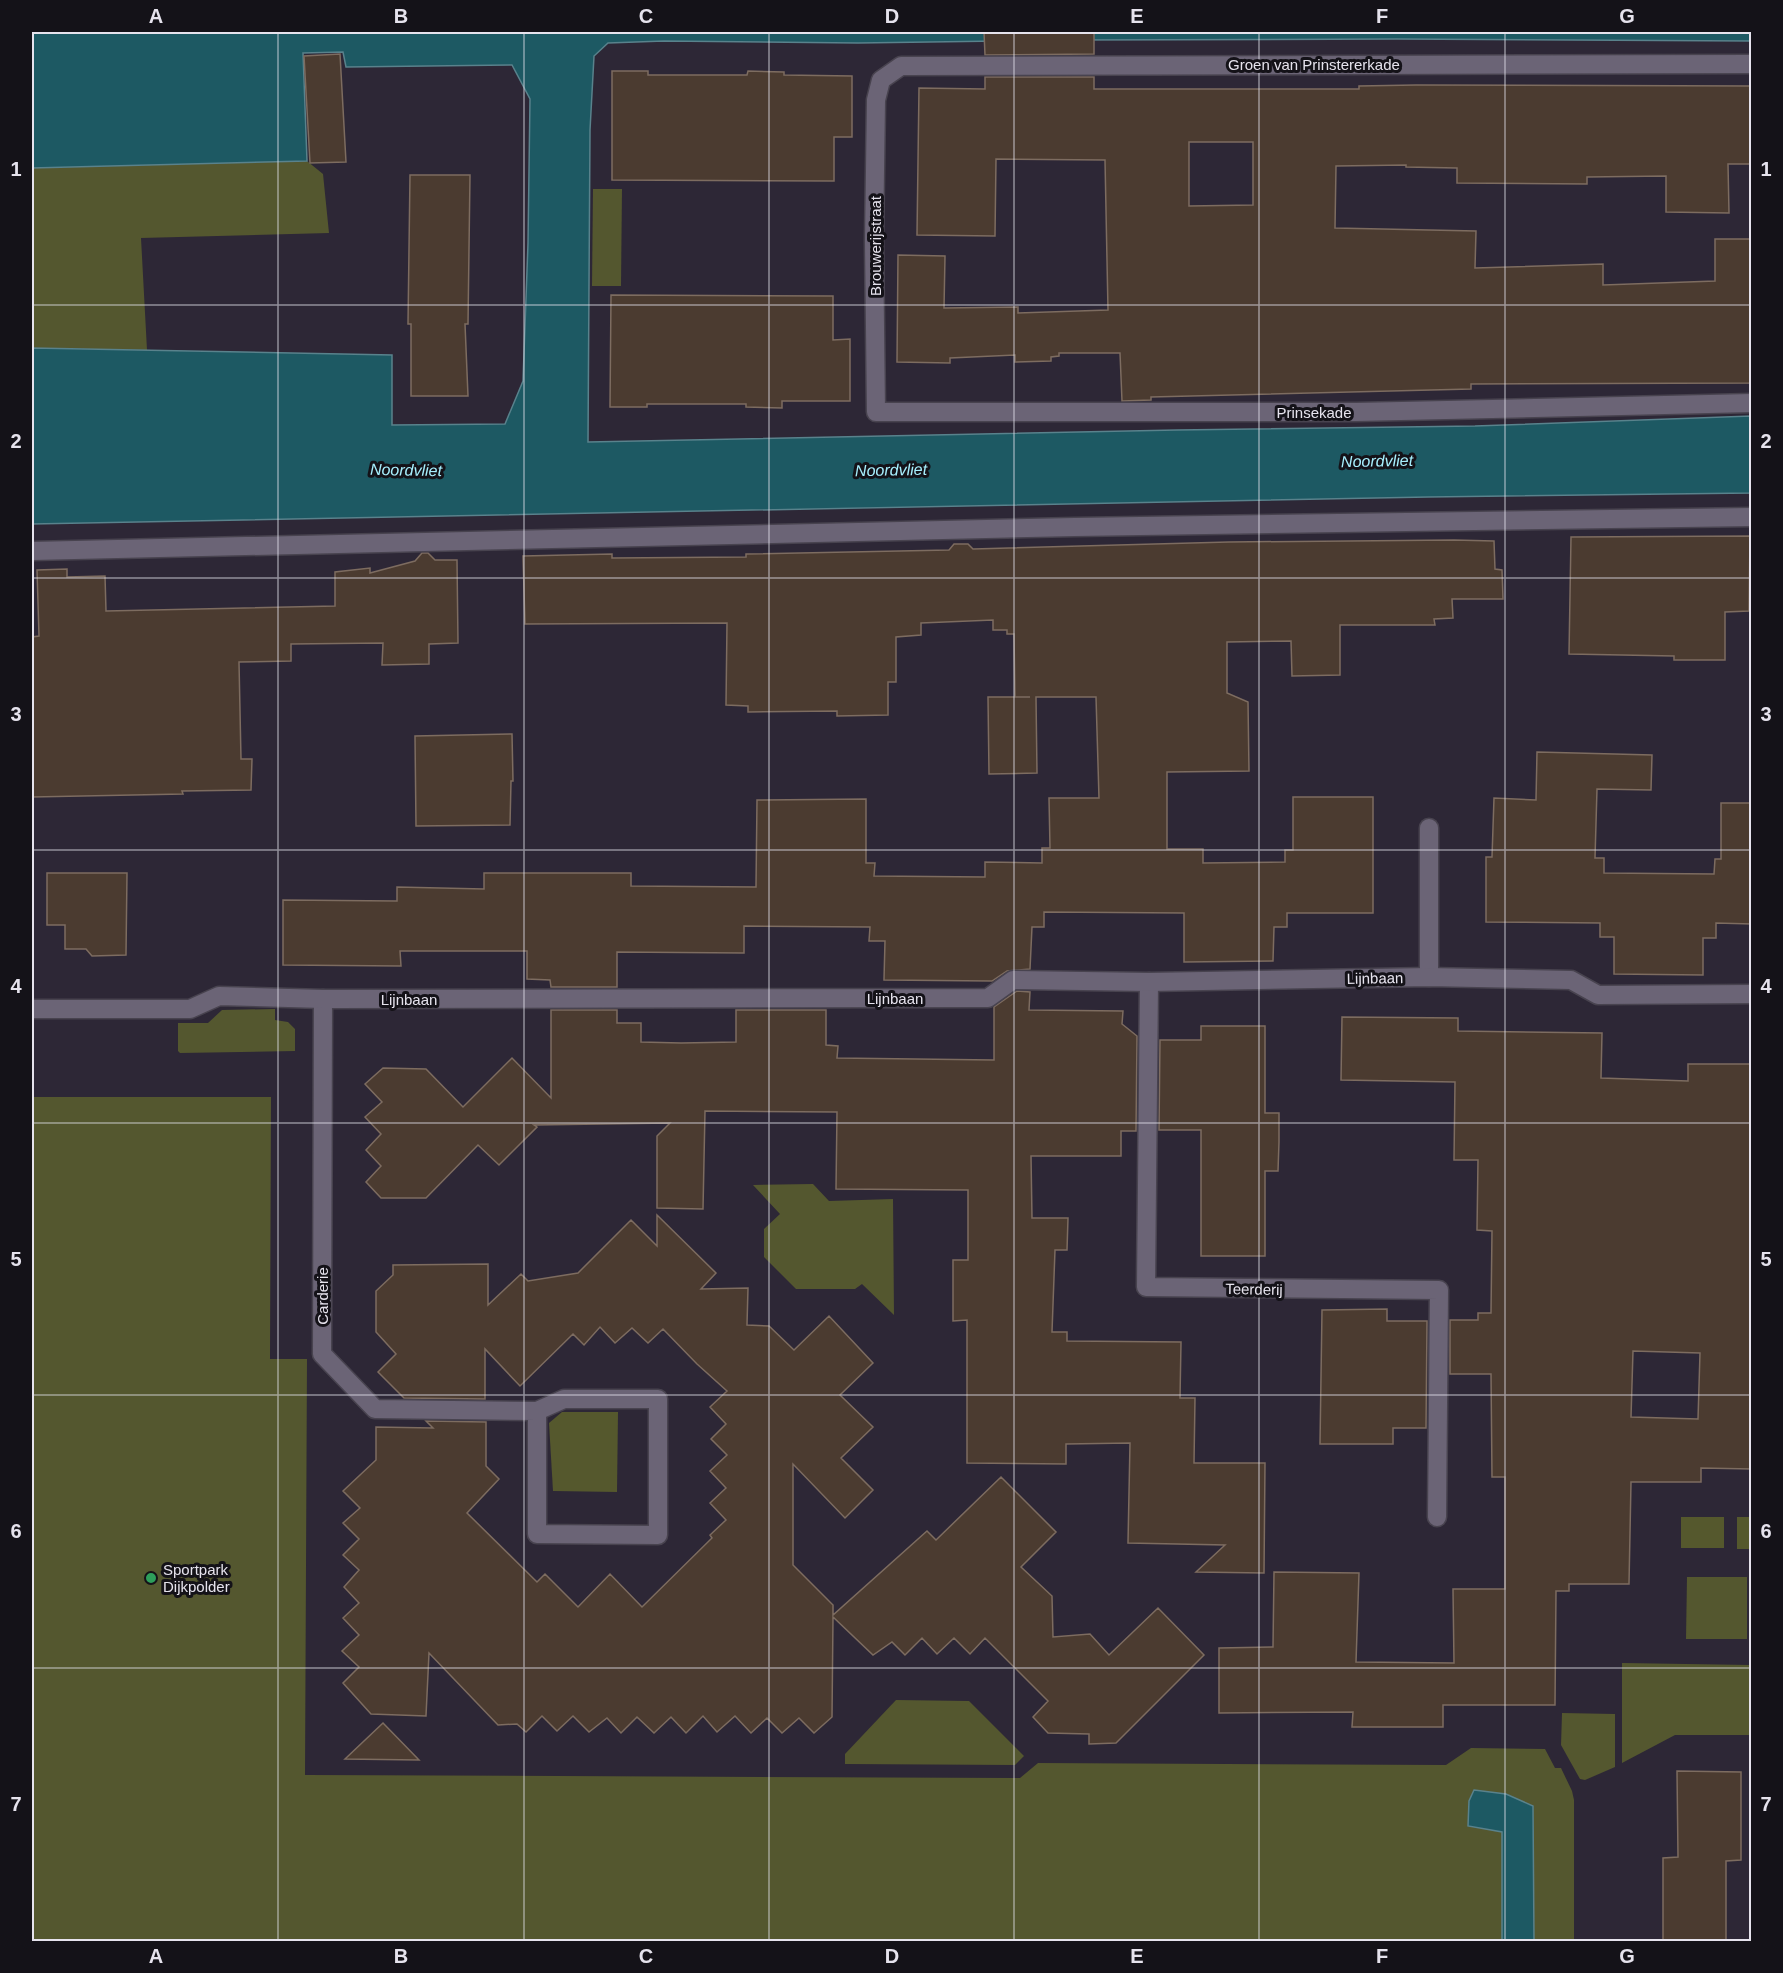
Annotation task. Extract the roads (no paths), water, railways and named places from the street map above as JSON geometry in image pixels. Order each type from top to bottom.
[{"type":"street","name":"Groen van Prinstererkade","points":[[881,80],[901,66],[1752,64]]},
{"type":"street","name":"Brouwerijstraat","points":[[876,412],[874,241],[876,100],[881,80]]},
{"type":"street","name":"Prinsekade","points":[[876,412],[1356,412],[1752,403]]},
{"type":"street","points":[[32,551],[1064,527],[1752,517]]},
{"type":"street","points":[[1429,828],[1429,977]]},
{"type":"street","name":"Lijnbaan","points":[[32,1009],[190,1009],[219,996],[323,999],[988,998],[1013,980],[1149,982],[1429,977],[1571,980],[1598,995],[1752,994]]},
{"type":"street","name":"Teerderij","points":[[1149,982],[1146,1287],[1439,1290],[1437,1517]]},
{"type":"street","name":"Carderie","points":[[323,999],[322,1354],[375,1409],[537,1411],[564,1399],[658,1399],[658,1535],[537,1534],[537,1411]]},
{"type":"water","name":"Noordvliet","points":[[32,32],[1751,32],[1751,41],[1397,39],[608,43],[594,56],[590,130],[588,442],[1475,426],[1751,416],[1751,493],[1428,497],[32,524],[32,348],[392,355],[392,425],[505,424],[523,381],[530,99],[512,65],[346,67],[343,52],[303,53],[307,161],[32,168]]},
{"type":"water","points":[[1474,1790],[1506,1794],[1533,1806],[1534,1941],[1502,1941],[1502,1832],[1468,1826],[1469,1801]]},
{"type":"place","name":"Sportpark Dijkpolder","points":[[151,1578]]}]
